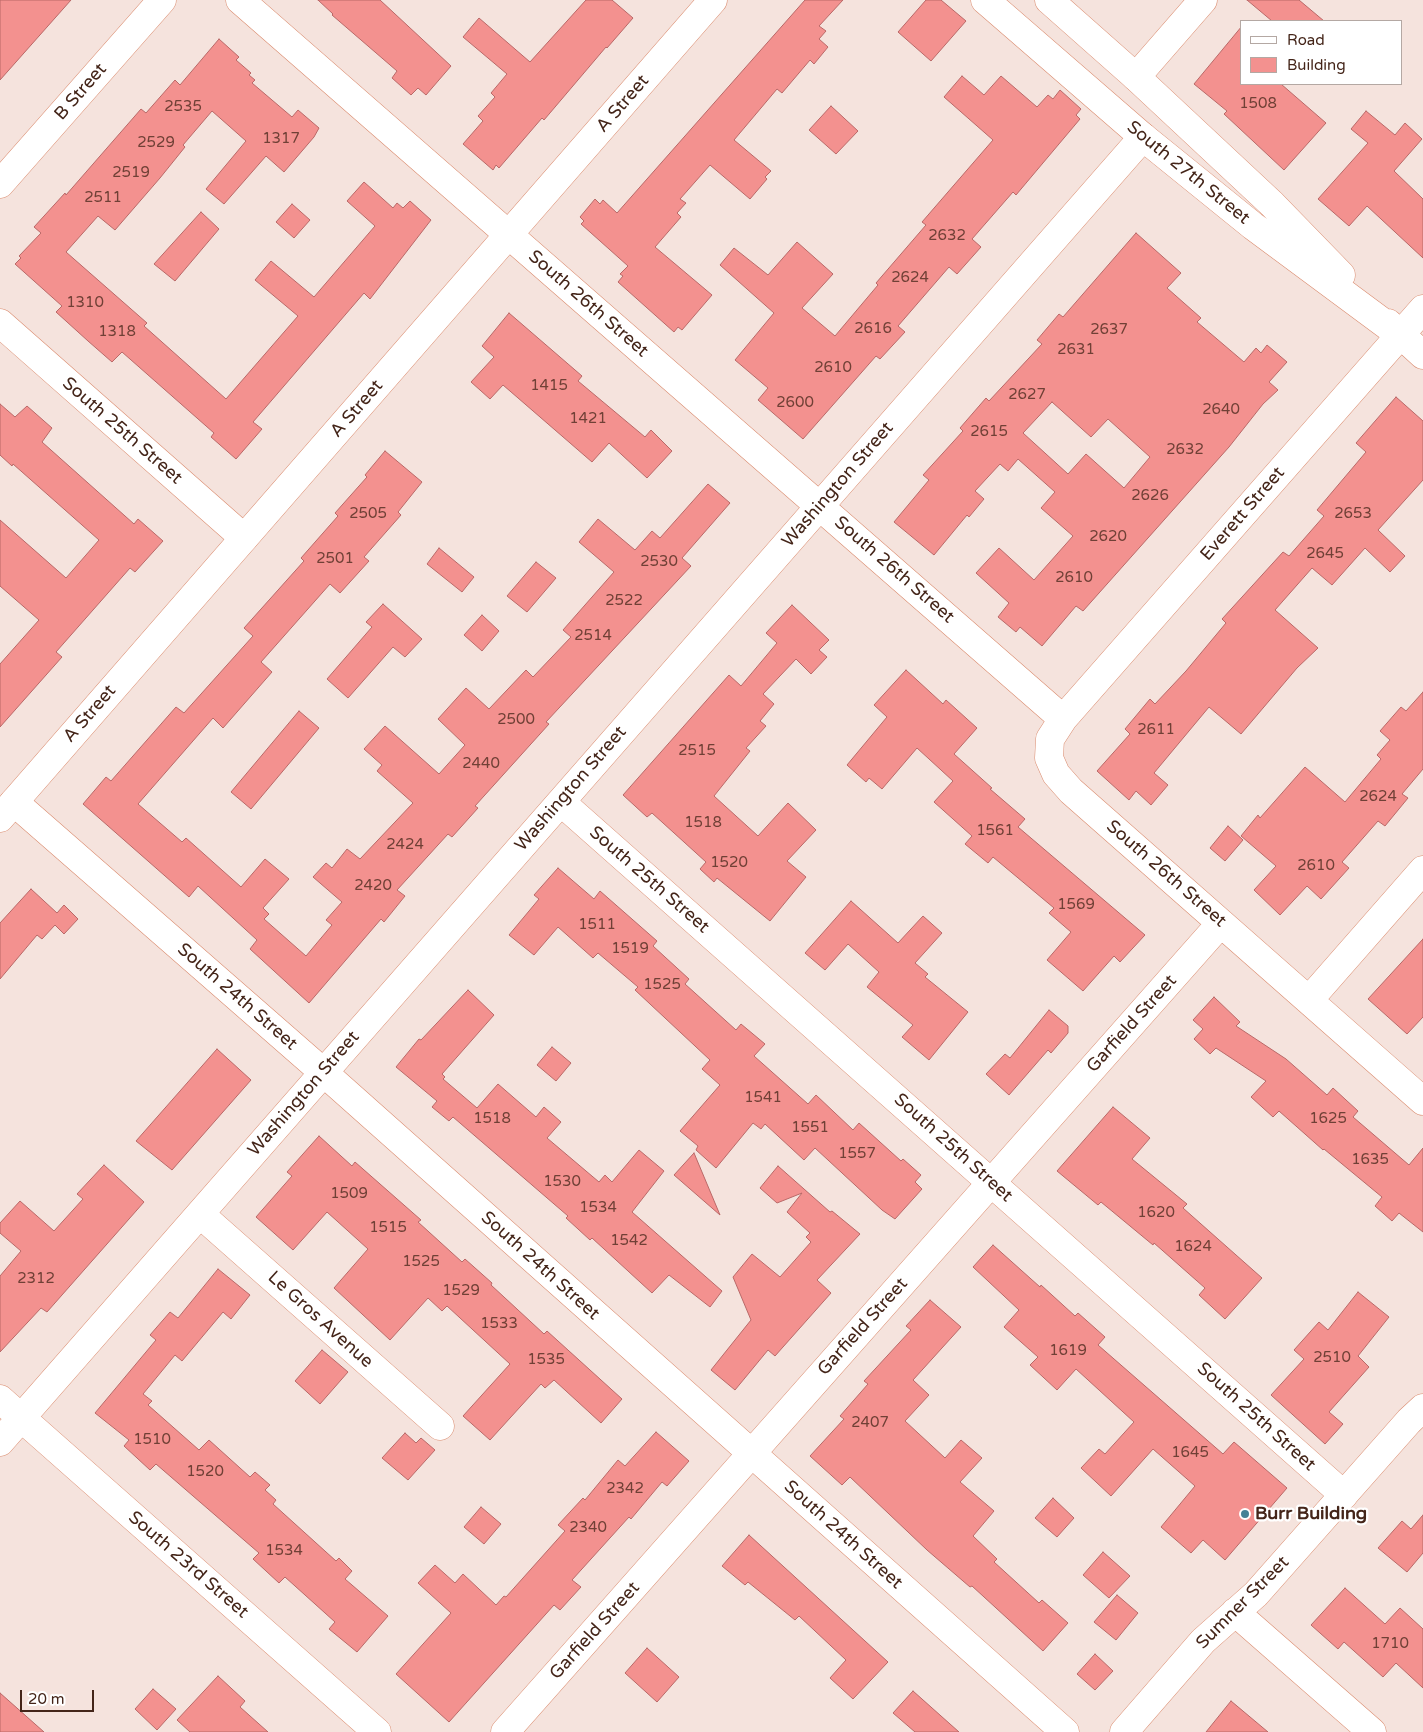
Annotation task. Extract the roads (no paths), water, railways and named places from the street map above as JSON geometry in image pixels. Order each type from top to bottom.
[{"type":"street","name":"B Street","points":[[0,184],[162,0]]},
{"type":"street","name":"South 26th Street","points":[[240,0],[1063,720],[1050,739],[1049,758],[1056,774],[1071,791],[1423,1101]]},
{"type":"street","name":"A Street","points":[[7,810],[713,0]]},
{"type":"street","name":"South 27th Street","points":[[985,0],[1143,137],[1253,226],[1400,336],[1423,356]]},
{"type":"street","name":"South 27th Street","points":[[1049,0],[1136,77],[1272,204],[1400,336]]},
{"type":"street","points":[[1136,77],[1203,0]]},
{"type":"street","name":"Washington Street","points":[[0,1442],[1143,137]]},
{"type":"street","name":"Everett Street","points":[[1063,720],[1423,309]]},
{"type":"street","name":"South 25th Street","points":[[0,323],[244,538]]},
{"type":"street","name":"South 25th Street","points":[[561,802],[1344,1495]]},
{"type":"street","name":"South 24th Street","points":[[7,810],[323,1072],[1065,1732]]},
{"type":"street","points":[[1309,1000],[1423,870]]},
{"type":"street","name":"Garfield Street","points":[[505,1732],[1222,923]]},
{"type":"street","name":"Le Gros Avenue","points":[[200,1214],[440,1426]]},
{"type":"street","name":"South 23rd Street","points":[[0,1399],[377,1732]]},
{"type":"street","name":"Sumner Street","points":[[1124,1732],[1204,1641],[1256,1594],[1409,1421],[1423,1408]]},
{"type":"street","points":[[1235,1612],[1372,1732]]},
{"type":"place","name":"Burr Building","points":[[1245,1514]]}]
